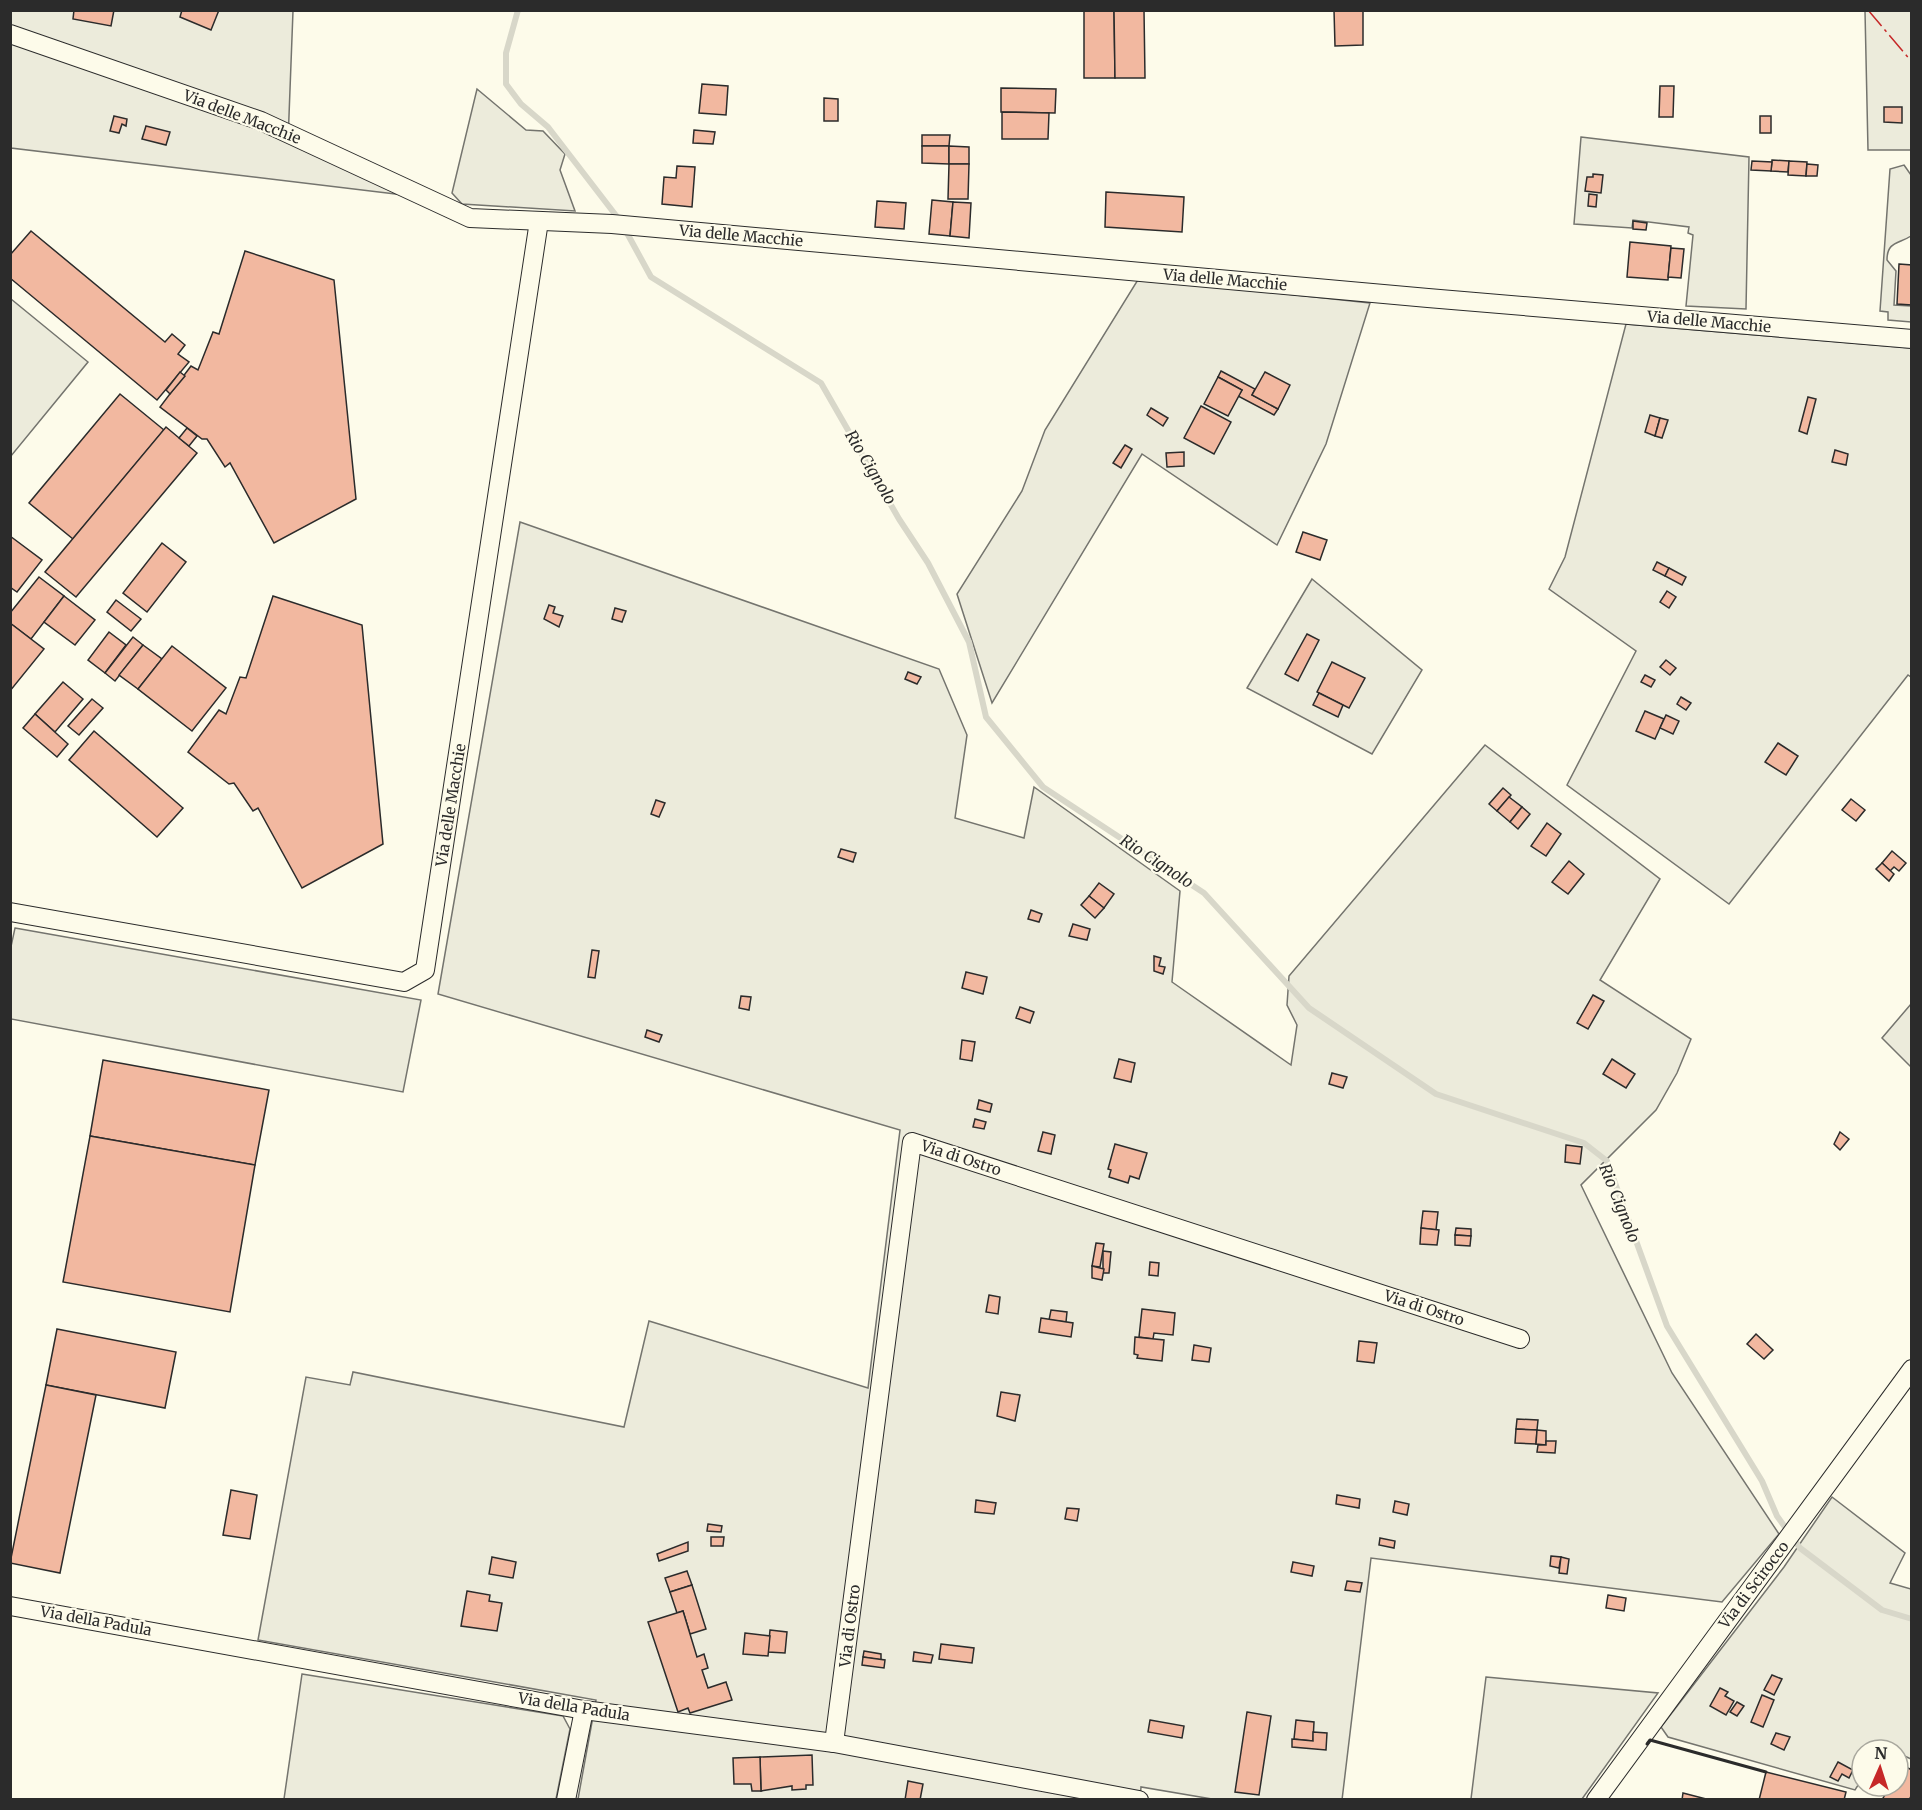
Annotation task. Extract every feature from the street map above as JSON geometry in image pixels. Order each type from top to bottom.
[{"type":"street","name":"Via delle Macchie","points":[[10,34],[261,121],[470,218],[612,224],[1911,339]]},
{"type":"street","name":"Via delle Macchie","points":[[10,912],[404,982],[425,970],[539,221]]},
{"type":"street","name":"Via di Ostro","points":[[834,1743],[912,1142],[1520,1339]]},
{"type":"street","name":"Via di Scirocco","points":[[1596,1800],[1911,1369]]},
{"type":"street","name":"Via della Padula","points":[[10,1606],[584,1710],[834,1743],[1139,1800]]},
{"type":"street","points":[[566,1800],[584,1710]]},
{"type":"shaded area","points":[[11,11],[293,11],[288,142],[412,196],[11,148]]},
{"type":"shaded area","points":[[1865,11],[1911,11],[1911,150],[1868,150]]},
{"type":"shaded area","points":[[477,89],[526,130],[543,131],[565,154],[560,170],[575,211],[462,204],[452,193]]},
{"type":"shaded area","points":[[1581,137],[1749,157],[1746,309],[1686,306],[1693,235],[1688,233],[1689,227],[1633,220],[1632,228],[1574,224]]},
{"type":"shaded area","points":[[1904,165],[1911,175],[1911,236],[1891,246],[1887,260],[1896,271],[1894,305],[1911,306],[1911,322],[1888,320],[1888,312],[1880,311],[1890,169]]},
{"type":"shaded area","points":[[1139,278],[1370,303],[1326,444],[1277,545],[1142,454],[992,703],[957,594],[1022,491],[1045,430]]},
{"type":"shaded area","points":[[11,299],[88,362],[11,456]]},
{"type":"shaded area","points":[[1626,324],[1911,348],[1911,677],[1908,675],[1729,904],[1567,785],[1636,651],[1549,589],[1565,557]]},
{"type":"shaded area","points":[[520,522],[939,669],[967,735],[955,818],[1024,838],[1034,787],[1180,891],[1172,982],[1291,1065],[1297,1025],[1287,1005],[1289,976],[1485,745],[1660,879],[1600,980],[1691,1039],[1677,1073],[1656,1110],[1581,1185],[1672,1373],[1779,1534],[1722,1602],[1371,1558],[1342,1800],[1212,1799],[1141,1787],[1140,1800],[578,1799],[596,1700],[258,1640],[306,1377],[350,1385],[353,1372],[624,1427],[649,1321],[868,1388],[900,1130],[438,994]]},
{"type":"shaded area","points":[[1312,579],[1422,670],[1372,754],[1247,688]]},
{"type":"shaded area","points":[[15,928],[421,1000],[403,1092],[11,1019],[10,951]]},
{"type":"shaded area","points":[[1911,1004],[1911,1067],[1882,1038]]},
{"type":"shaded area","points":[[1832,1497],[1905,1553],[1890,1583],[1911,1589],[1911,1759],[1910,1738],[1850,1738],[1850,1789],[1668,1737],[1661,1727],[1784,1567]]},
{"type":"shaded area","points":[[302,1674],[563,1716],[570,1729],[556,1799],[284,1799]]},
{"type":"shaded area","points":[[1486,1677],[1658,1693],[1582,1799],[1471,1799]]},
{"type":"building","points":[[74,10],[114,10],[111,26],[73,19]]},
{"type":"building","points":[[182,10],[219,10],[211,30],[180,17]]},
{"type":"building","points":[[1084,10],[1114,10],[1115,78],[1084,78]]},
{"type":"building","points":[[1114,10],[1144,10],[1145,78],[1115,78]]},
{"type":"building","points":[[1334,10],[1363,10],[1363,45],[1335,46]]},
{"type":"building","points":[[702,84],[728,86],[726,115],[699,113]]},
{"type":"building","points":[[1660,86],[1674,86],[1673,117],[1659,117]]},
{"type":"building","points":[[1001,88],[1056,89],[1055,113],[1001,112]]},
{"type":"building","points":[[824,98],[838,99],[838,121],[824,121]]},
{"type":"building","points":[[1884,107],[1902,107],[1902,123],[1884,122]]},
{"type":"building","points":[[1002,112],[1049,113],[1048,139],[1002,139]]},
{"type":"building","points":[[114,116],[127,119],[126,126],[122,124],[119,133],[110,131]]},
{"type":"building","points":[[1760,116],[1771,116],[1771,133],[1760,133]]},
{"type":"building","points":[[146,126],[170,132],[166,145],[142,139]]},
{"type":"building","points":[[694,130],[715,132],[713,144],[693,143]]},
{"type":"building","points":[[922,135],[950,135],[949,146],[922,146]]},
{"type":"building","points":[[922,146],[949,146],[949,164],[922,163]]},
{"type":"building","points":[[949,146],[969,147],[969,164],[949,164]]},
{"type":"building","points":[[1772,160],[1789,161],[1788,172],[1771,171]]},
{"type":"building","points":[[1752,161],[1772,162],[1771,171],[1751,170]]},
{"type":"building","points":[[1789,161],[1807,162],[1806,176],[1788,175]]},
{"type":"building","points":[[949,164],[969,164],[968,199],[948,199]]},
{"type":"building","points":[[1807,164],[1818,165],[1817,176],[1806,176]]},
{"type":"building","points":[[677,166],[695,167],[692,207],[662,204],[664,177],[676,178]]},
{"type":"building","points":[[1593,174],[1603,175],[1601,193],[1585,191],[1587,177],[1593,177]]},
{"type":"building","points":[[1106,192],[1184,197],[1182,232],[1105,227]]},
{"type":"building","points":[[1589,194],[1597,195],[1596,207],[1588,206]]},
{"type":"building","points":[[932,200],[953,202],[950,236],[929,234]]},
{"type":"building","points":[[877,201],[906,203],[904,229],[875,227]]},
{"type":"building","points":[[953,202],[971,203],[969,238],[950,236]]},
{"type":"building","points":[[1633,221],[1647,223],[1646,230],[1633,229]]},
{"type":"building","points":[[31,231],[165,342],[172,334],[185,345],[178,354],[189,362],[157,400],[10,278],[10,255]]},
{"type":"building","points":[[1630,242],[1671,246],[1668,280],[1627,277]]},
{"type":"building","points":[[1671,248],[1684,249],[1681,278],[1668,277]]},
{"type":"building","points":[[245,251],[334,280],[356,499],[274,543],[230,463],[225,467],[207,439],[202,439],[160,407],[191,366],[198,370],[213,332],[219,334]]},
{"type":"building","points":[[1899,264],[1912,265],[1912,305],[1897,304]]},
{"type":"building","points":[[1221,371],[1255,389],[1252,395],[1278,409],[1274,415],[1238,396],[1242,390],[1218,377]]},
{"type":"building","points":[[180,372],[185,376],[170,394],[166,390]]},
{"type":"building","points":[[1265,372],[1290,385],[1278,409],[1252,395]]},
{"type":"building","points":[[1218,377],[1242,390],[1228,416],[1204,404]]},
{"type":"building","points":[[120,394],[164,430],[73,539],[29,503]]},
{"type":"building","points":[[1808,397],[1816,399],[1807,434],[1799,431]]},
{"type":"building","points":[[1201,406],[1231,422],[1214,454],[1184,438]]},
{"type":"building","points":[[1151,408],[1168,418],[1163,426],[1147,415]]},
{"type":"building","points":[[1650,415],[1660,418],[1655,436],[1645,432]]},
{"type":"building","points":[[1660,418],[1668,420],[1662,438],[1655,436]]},
{"type":"building","points":[[166,427],[197,453],[76,597],[45,572]]},
{"type":"building","points":[[187,428],[197,436],[189,446],[179,438]]},
{"type":"building","points":[[1125,445],[1132,449],[1121,468],[1113,463]]},
{"type":"building","points":[[1835,450],[1848,454],[1846,465],[1832,462]]},
{"type":"building","points":[[1184,452],[1184,466],[1167,467],[1166,453]]},
{"type":"building","points":[[1303,532],[1327,540],[1320,560],[1296,552]]},
{"type":"building","points":[[10,536],[42,560],[17,592],[10,587]]},
{"type":"building","points":[[162,543],[186,562],[147,612],[123,593]]},
{"type":"building","points":[[1657,562],[1669,568],[1665,576],[1653,570]]},
{"type":"building","points":[[1669,568],[1686,577],[1682,585],[1665,576]]},
{"type":"building","points":[[39,577],[64,596],[31,639],[10,623],[10,613]]},
{"type":"building","points":[[1667,591],[1676,597],[1669,608],[1660,602]]},
{"type":"building","points":[[64,596],[95,620],[75,645],[44,622]]},
{"type":"building","points":[[273,596],[362,625],[383,844],[302,888],[258,808],[253,811],[234,783],[229,784],[188,752],[219,710],[226,714],[240,677],[246,678]]},
{"type":"building","points":[[116,600],[141,619],[131,631],[107,612]]},
{"type":"building","points":[[549,605],[555,607],[553,613],[563,616],[559,627],[544,619]]},
{"type":"building","points":[[615,608],[626,611],[622,622],[612,619]]},
{"type":"building","points":[[10,623],[44,649],[10,691]]},
{"type":"building","points":[[109,632],[126,645],[105,673],[88,660]]},
{"type":"building","points":[[1307,634],[1319,640],[1298,681],[1285,674]]},
{"type":"building","points":[[133,637],[143,645],[115,681],[105,673]]},
{"type":"building","points":[[143,645],[162,659],[138,689],[119,675]]},
{"type":"building","points":[[172,646],[226,688],[192,731],[138,689]]},
{"type":"building","points":[[1666,660],[1676,668],[1670,675],[1660,667]]},
{"type":"building","points":[[1332,662],[1365,678],[1349,708],[1317,692]]},
{"type":"building","points":[[908,672],[921,677],[917,684],[905,679]]},
{"type":"building","points":[[1645,675],[1655,680],[1651,687],[1641,682]]},
{"type":"building","points":[[63,682],[83,699],[55,732],[35,714]]},
{"type":"building","points":[[1319,693],[1343,705],[1338,717],[1313,705]]},
{"type":"building","points":[[1681,697],[1691,703],[1686,710],[1677,704]]},
{"type":"building","points":[[92,699],[103,708],[79,735],[68,726]]},
{"type":"building","points":[[1645,711],[1664,719],[1655,739],[1636,731]]},
{"type":"building","points":[[35,714],[68,744],[57,757],[23,728]]},
{"type":"building","points":[[1666,715],[1679,721],[1673,734],[1660,728]]},
{"type":"building","points":[[94,731],[183,808],[157,837],[69,760]]},
{"type":"building","points":[[1778,743],[1798,756],[1786,775],[1765,762]]},
{"type":"building","points":[[1503,788],[1511,795],[1497,811],[1489,804]]},
{"type":"building","points":[[1509,797],[1522,807],[1510,822],[1497,811]]},
{"type":"building","points":[[1851,799],[1865,810],[1856,821],[1842,810]]},
{"type":"building","points":[[656,800],[665,803],[659,817],[651,814]]},
{"type":"building","points":[[1522,807],[1530,814],[1518,829],[1510,822]]},
{"type":"building","points":[[1547,823],[1561,834],[1546,856],[1531,846]]},
{"type":"building","points":[[841,849],[856,853],[853,862],[838,857]]},
{"type":"building","points":[[1892,851],[1906,863],[1899,871],[1894,867],[1890,871],[1882,863]]},
{"type":"building","points":[[1569,861],[1584,874],[1568,894],[1552,882]]},
{"type":"building","points":[[1882,863],[1894,874],[1889,881],[1876,869]]},
{"type":"building","points":[[1099,883],[1114,894],[1104,908],[1089,896]]},
{"type":"building","points":[[1089,896],[1104,908],[1095,918],[1081,905]]},
{"type":"building","points":[[1031,910],[1042,914],[1039,922],[1028,919]]},
{"type":"building","points":[[1073,924],[1090,929],[1087,940],[1069,936]]},
{"type":"building","points":[[592,950],[599,951],[595,978],[588,977]]},
{"type":"building","points":[[1154,956],[1161,958],[1159,966],[1165,967],[1163,974],[1154,971]]},
{"type":"building","points":[[966,972],[987,977],[983,994],[962,988]]},
{"type":"building","points":[[1593,995],[1604,1001],[1588,1029],[1577,1023]]},
{"type":"building","points":[[741,996],[751,997],[749,1010],[739,1008]]},
{"type":"building","points":[[1020,1007],[1034,1012],[1030,1023],[1016,1018]]},
{"type":"building","points":[[647,1030],[662,1035],[659,1042],[645,1037]]},
{"type":"building","points":[[962,1040],[975,1042],[972,1061],[960,1059]]},
{"type":"building","points":[[1119,1059],[1135,1063],[1131,1082],[1114,1078]]},
{"type":"building","points":[[1612,1059],[1635,1074],[1626,1088],[1603,1074]]},
{"type":"building","points":[[103,1060],[269,1090],[255,1165],[90,1136]]},
{"type":"building","points":[[1332,1073],[1347,1077],[1343,1088],[1329,1084]]},
{"type":"building","points":[[979,1100],[992,1104],[990,1112],[977,1109]]},
{"type":"building","points":[[975,1119],[986,1122],[984,1129],[973,1127]]},
{"type":"building","points":[[1043,1132],[1055,1135],[1051,1154],[1038,1151]]},
{"type":"building","points":[[1840,1132],[1849,1139],[1840,1150],[1834,1144]]},
{"type":"building","points":[[90,1136],[255,1165],[230,1312],[63,1282]]},
{"type":"building","points":[[1115,1144],[1147,1153],[1139,1179],[1130,1176],[1128,1183],[1109,1177],[1111,1170],[1108,1169]]},
{"type":"building","points":[[1566,1145],[1582,1147],[1580,1164],[1565,1162]]},
{"type":"building","points":[[1423,1211],[1438,1212],[1436,1230],[1421,1228]]},
{"type":"building","points":[[1421,1228],[1439,1230],[1437,1245],[1420,1244]]},
{"type":"building","points":[[1456,1228],[1471,1229],[1471,1236],[1455,1235]]},
{"type":"building","points":[[1455,1235],[1471,1236],[1470,1246],[1455,1245]]},
{"type":"building","points":[[1096,1243],[1104,1244],[1100,1267],[1092,1266]]},
{"type":"building","points":[[1103,1251],[1111,1252],[1109,1273],[1103,1273]]},
{"type":"building","points":[[1150,1262],[1159,1263],[1158,1276],[1149,1275]]},
{"type":"building","points":[[1092,1266],[1104,1269],[1102,1280],[1092,1278]]},
{"type":"building","points":[[989,1295],[1000,1297],[998,1314],[986,1312]]},
{"type":"building","points":[[1142,1309],[1175,1313],[1173,1335],[1154,1333],[1153,1339],[1139,1337]]},
{"type":"building","points":[[1051,1310],[1067,1312],[1066,1322],[1049,1320]]},
{"type":"building","points":[[1041,1318],[1073,1323],[1071,1337],[1039,1332]]},
{"type":"building","points":[[57,1329],[176,1352],[165,1408],[46,1385]]},
{"type":"building","points":[[1756,1334],[1773,1350],[1764,1359],[1747,1344]]},
{"type":"building","points":[[1135,1337],[1164,1340],[1162,1361],[1137,1358],[1138,1355],[1134,1354]]},
{"type":"building","points":[[1359,1341],[1377,1343],[1374,1363],[1357,1361]]},
{"type":"building","points":[[1194,1345],[1211,1348],[1209,1362],[1192,1360]]},
{"type":"building","points":[[46,1385],[96,1395],[60,1573],[10,1563]]},
{"type":"building","points":[[1001,1392],[1020,1395],[1015,1421],[997,1416]]},
{"type":"building","points":[[1517,1419],[1538,1420],[1537,1430],[1516,1429]]},
{"type":"building","points":[[1516,1429],[1537,1430],[1536,1444],[1515,1443]]},
{"type":"building","points":[[1537,1430],[1546,1431],[1546,1445],[1536,1444]]},
{"type":"building","points":[[1546,1441],[1556,1441],[1555,1453],[1537,1452],[1538,1445],[1546,1445]]},
{"type":"building","points":[[231,1490],[257,1495],[250,1539],[223,1535]]},
{"type":"building","points":[[1337,1495],[1360,1499],[1359,1508],[1336,1504]]},
{"type":"building","points":[[976,1500],[996,1503],[994,1514],[975,1512]]},
{"type":"building","points":[[1395,1501],[1409,1504],[1407,1515],[1393,1512]]},
{"type":"building","points":[[1067,1508],[1079,1509],[1077,1521],[1065,1519]]},
{"type":"building","points":[[708,1524],[722,1526],[721,1532],[707,1531]]},
{"type":"building","points":[[711,1537],[724,1537],[723,1546],[711,1546]]},
{"type":"building","points":[[1380,1538],[1395,1541],[1394,1548],[1379,1545]]},
{"type":"building","points":[[688,1542],[688,1551],[659,1561],[657,1554]]},
{"type":"building","points":[[1551,1556],[1561,1557],[1559,1568],[1550,1566]]},
{"type":"building","points":[[492,1557],[516,1562],[513,1578],[489,1574]]},
{"type":"building","points":[[1561,1557],[1569,1559],[1567,1574],[1559,1573]]},
{"type":"building","points":[[1293,1562],[1314,1566],[1312,1576],[1291,1572]]},
{"type":"building","points":[[687,1571],[692,1585],[670,1592],[665,1578]]},
{"type":"building","points":[[1347,1581],[1362,1583],[1360,1592],[1345,1590]]},
{"type":"building","points":[[692,1585],[706,1629],[690,1634],[683,1611],[677,1613],[670,1592]]},
{"type":"building","points":[[467,1591],[490,1595],[489,1601],[502,1603],[497,1631],[461,1626]]},
{"type":"building","points":[[1608,1595],[1626,1598],[1624,1611],[1606,1608]]},
{"type":"building","points":[[683,1611],[697,1657],[704,1654],[708,1668],[702,1670],[708,1688],[726,1682],[732,1700],[690,1713],[688,1708],[678,1712],[648,1622]]},
{"type":"building","points":[[770,1630],[787,1632],[785,1653],[768,1652]]},
{"type":"building","points":[[745,1633],[770,1636],[768,1656],[743,1654]]},
{"type":"building","points":[[941,1644],[974,1648],[972,1663],[939,1659]]},
{"type":"building","points":[[864,1651],[881,1654],[881,1660],[863,1657]]},
{"type":"building","points":[[914,1652],[933,1655],[931,1663],[913,1661]]},
{"type":"building","points":[[863,1657],[885,1660],[884,1668],[862,1665]]},
{"type":"building","points":[[1772,1675],[1782,1679],[1774,1695],[1764,1690]]},
{"type":"building","points":[[1720,1688],[1728,1692],[1725,1696],[1734,1701],[1726,1715],[1710,1706]]},
{"type":"building","points":[[1762,1695],[1774,1700],[1763,1727],[1751,1722]]},
{"type":"building","points":[[1737,1702],[1744,1706],[1737,1716],[1730,1712]]},
{"type":"building","points":[[1247,1712],[1271,1716],[1259,1795],[1235,1792]]},
{"type":"building","points":[[1150,1720],[1184,1726],[1182,1738],[1148,1732]]},
{"type":"building","points":[[1296,1720],[1314,1722],[1313,1741],[1294,1739]]},
{"type":"building","points":[[1313,1732],[1327,1733],[1326,1750],[1292,1747],[1292,1739],[1313,1741]]},
{"type":"building","points":[[1776,1733],[1790,1737],[1784,1750],[1771,1744]]},
{"type":"building","points":[[812,1755],[813,1785],[806,1785],[806,1789],[792,1790],[792,1786],[761,1791],[760,1757]]},
{"type":"building","points":[[760,1757],[761,1791],[752,1791],[751,1784],[734,1784],[733,1758]]},
{"type":"building","points":[[1838,1762],[1850,1768],[1849,1778],[1842,1774],[1838,1781],[1830,1777]]},
{"type":"building","points":[[1910,1769],[1912,1770],[1910,1798]]},
{"type":"building","points":[[1766,1772],[1846,1792],[1844,1800],[1759,1800]]},
{"type":"building","points":[[908,1781],[923,1784],[920,1800],[905,1800]]},
{"type":"building","points":[[1683,1793],[1710,1800],[1682,1800]]},
{"type":"building","points":[[1883,1798],[1910,1798],[1909,1800],[1882,1800]]},
{"type":"waterway","name":"Rio Cignolo","points":[[518,10],[506,53],[506,84],[521,104],[548,127],[621,222],[651,277],[821,383],[899,519],[928,563],[969,642],[986,717],[1043,787],[1204,893],[1309,1008],[1436,1094],[1584,1143],[1607,1161],[1667,1326],[1762,1481],[1777,1516],[1800,1548],[1882,1610],[1912,1619]]},
{"type":"wall","points":[[1647,1744],[1650,1740],[1766,1772]]},
{"type":"power","points":[[1868,10],[1912,62]]}]
